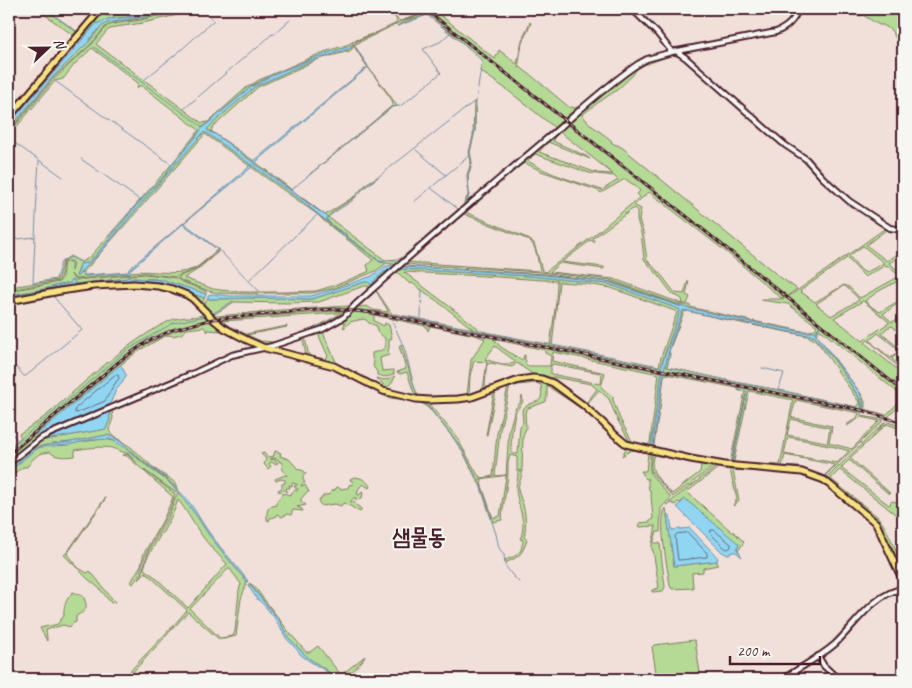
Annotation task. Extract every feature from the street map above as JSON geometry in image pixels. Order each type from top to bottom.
[{"type":"main road","points":[[9,117],[101,9]]},
{"type":"main road","points":[[9,300],[60,290],[94,286],[134,284],[158,286],[187,295],[224,328],[265,348],[334,366],[383,391],[416,399],[438,400],[472,397],[519,380],[542,379],[552,383],[583,406],[626,444],[725,465],[802,472],[824,480],[876,523],[903,581]]},
{"type":"street","points":[[632,9],[674,51],[686,58],[785,145],[806,159],[849,202],[890,228],[903,230]]},
{"type":"street","points":[[9,464],[39,439],[49,434],[194,373],[228,356],[265,348],[323,329],[344,317],[412,254],[578,111],[638,64],[647,59],[674,51],[776,32],[791,22],[798,9]]},
{"type":"street","points":[[783,679],[835,644],[867,609],[888,593],[897,589],[903,589]]},
{"type":"street","points":[[818,656],[824,666],[838,679]]},
{"type":"green space","points":[[37,9],[45,9],[78,33],[100,9],[9,115],[17,102],[74,36]]},
{"type":"green space","points":[[103,9],[106,16],[105,9],[107,9],[106,12],[109,16],[148,9],[166,9],[133,17],[109,19],[96,24],[85,36],[82,35]]},
{"type":"green space","points":[[180,9],[141,19],[117,22],[105,27],[92,43],[52,79],[9,132],[9,129],[53,77],[88,43],[101,27],[107,23]]},
{"type":"green space","points":[[185,9],[203,9],[143,23],[116,27],[108,30],[96,44],[202,123],[208,122],[246,88],[259,80],[321,53],[372,34],[353,42],[352,46],[353,48],[350,51],[319,59],[258,87],[213,127],[211,131],[325,215],[355,196],[367,183],[379,176],[354,198],[328,217],[385,260],[400,259],[463,205],[468,195],[467,175],[471,162],[469,152],[473,136],[474,102],[475,130],[470,152],[472,163],[468,176],[469,192],[468,199],[470,201],[554,129],[554,127],[480,71],[482,61],[428,14],[397,26],[420,15],[402,21],[354,45],[362,58],[353,45],[356,42],[397,23],[396,18],[385,9],[400,21],[424,13],[419,9],[424,9],[565,122],[397,265],[387,263],[376,271],[335,288],[312,293],[218,293],[178,278],[195,270],[219,251],[197,270],[184,278],[220,290],[241,292],[316,291],[339,284],[369,271],[367,265],[373,260],[318,215],[205,134],[82,274],[85,276],[129,274],[130,272],[138,271],[170,273],[185,271],[196,268],[218,250],[196,269],[175,277],[145,273],[77,279],[71,274],[73,278],[76,280],[145,274],[176,278],[182,282],[206,291],[206,294],[155,279],[128,278],[75,284],[71,282],[9,295],[9,291],[59,282],[61,280],[64,263],[67,262],[63,262],[59,281],[9,290],[10,287],[57,280],[63,261],[71,257],[81,262],[89,258],[199,130],[142,86],[137,88],[138,83],[92,48],[74,65],[63,79],[55,81],[9,136],[9,133],[53,80],[93,43],[107,26],[113,24],[141,20]],"holes":[[[351,45],[348,50],[308,62],[256,86],[207,129],[325,215],[333,226],[381,262],[338,231],[299,199],[204,132],[98,255],[76,276],[81,264],[87,263],[95,256],[134,208],[166,174],[203,127],[253,85],[279,72]]]},
{"type":"green space","points":[[427,9],[433,9],[495,59],[499,50],[517,64],[522,40],[530,22],[522,43],[518,68],[520,67],[532,76],[570,108],[580,106],[615,76],[619,77],[567,120]]},
{"type":"green space","points":[[853,9],[895,9],[903,22],[903,50],[891,30],[863,15],[859,16]]},
{"type":"green space","points":[[673,53],[682,58],[673,55],[644,65],[636,70],[617,90],[582,115],[591,125],[611,140],[612,143],[624,149],[797,289],[787,296],[568,122],[634,68],[651,59]]},
{"type":"green space","points":[[364,62],[397,106],[392,107],[309,175],[393,105],[392,100]]},
{"type":"green space","points":[[567,124],[784,297],[781,298],[725,251],[649,192],[634,205],[641,209],[639,220],[643,232],[647,260],[675,293],[684,294],[689,281],[686,295],[690,297],[687,304],[683,304],[677,304],[610,280],[541,272],[403,264],[532,153]],"holes":[[[560,132],[613,174],[597,173],[539,152],[548,142],[590,159],[553,141]],[[535,154],[589,173],[614,176],[618,180],[602,190],[554,174],[528,161]],[[525,163],[541,171],[601,193],[625,179],[640,191],[637,194],[640,197],[588,240],[545,272],[542,270],[534,243],[525,237],[465,212],[474,204],[476,205],[480,199],[513,170]],[[634,208],[637,211],[644,259],[670,291],[682,299],[683,304],[614,279],[550,272],[560,263],[604,269],[604,267],[562,262],[591,240],[595,243],[593,238]],[[464,214],[529,240],[535,250],[539,271],[408,262]]]},
{"type":"green space","points":[[887,227],[903,231],[903,234],[901,231],[886,230],[866,245],[887,261],[903,251],[903,259],[900,256],[889,263],[901,273],[903,272],[903,282],[900,280],[865,301],[880,312],[903,298],[903,300],[883,314],[892,322],[903,316],[903,321],[896,326],[903,336],[892,326],[887,328],[882,334],[903,351],[903,353],[900,351],[892,359],[903,371],[868,340],[865,343],[903,374],[903,390],[788,297]],"holes":[[[863,246],[884,263],[866,273],[849,256]],[[847,258],[865,277],[886,265],[900,276],[860,298],[849,287],[844,285],[815,302],[800,291]],[[843,286],[859,300],[831,316],[816,304]],[[863,301],[889,322],[863,341],[834,318]],[[878,333],[899,350],[891,358],[870,340]]]},
{"type":"green space","points":[[402,266],[545,274],[612,282],[678,305],[690,305],[690,307],[751,322],[679,306],[608,282],[544,275],[431,268],[404,267],[399,269],[529,276],[608,284],[676,308],[680,310],[664,356],[662,370],[379,312],[354,309],[389,278],[376,290],[392,314],[473,329],[412,283],[410,284],[396,271]],"holes":[[[404,272],[557,281],[550,345],[478,331],[478,328]],[[559,282],[611,288],[677,312],[659,367],[552,346]],[[376,291],[388,312],[373,310],[367,306],[358,307]]]},
{"type":"green space","points":[[395,268],[350,309],[317,309],[214,318],[203,306],[208,297],[209,299],[312,299],[365,282],[373,286],[372,282],[384,272]],"holes":[[[368,286],[370,288],[349,306],[213,315],[234,302],[319,302]]]},
{"type":"green space","points":[[130,280],[162,282],[205,297],[202,304],[188,294],[134,283],[9,299],[9,297],[59,287]]},
{"type":"green space","points":[[142,286],[168,290],[186,297],[211,319],[188,324],[169,331],[130,352],[9,453],[9,448],[21,437],[19,434],[48,414],[136,341],[169,321],[177,318],[203,315],[183,297],[164,290],[143,287],[97,289],[9,305],[9,302],[88,288]]},
{"type":"green space","points":[[786,298],[903,392],[903,402],[888,417],[863,409],[860,393],[815,333],[819,327],[814,332],[802,332],[752,322],[802,331],[811,331],[816,328],[817,326],[788,304],[760,300]],"holes":[[[819,330],[902,396],[902,399],[886,415],[865,409],[862,395],[816,334]]]},
{"type":"green space","points":[[683,310],[751,324],[687,311],[684,312],[669,351],[667,367],[858,406],[859,402],[815,340],[807,336],[752,324],[810,335],[815,337],[835,361],[859,398],[862,409],[664,370],[671,343]]},
{"type":"green space","points":[[349,311],[331,324],[268,346],[261,345],[227,328],[216,320]],"holes":[[[341,313],[307,332],[273,342],[261,341],[247,335],[287,326],[246,334],[223,323],[223,321]]]},
{"type":"green space","points":[[352,311],[390,317],[662,372],[651,447],[664,372],[738,387],[739,390],[739,387],[862,412],[862,416],[884,420],[823,478],[803,472],[732,464],[746,395],[731,464],[697,459],[625,442],[553,382],[533,377],[479,393],[471,394],[482,391],[486,369],[485,390],[532,374],[517,363],[512,367],[490,363],[486,367],[487,362],[474,361],[470,376],[469,395],[418,397],[467,395],[471,360],[485,339],[475,335],[430,326],[428,331],[426,326],[374,315],[374,321],[384,326],[385,323],[389,325],[392,338],[389,340],[389,355],[380,358],[382,371],[394,370],[394,374],[384,377],[377,375],[373,366],[372,353],[385,348],[385,338],[377,332],[377,326],[363,319],[350,322],[344,328],[345,324],[343,321],[336,325],[335,323],[345,318]],"holes":[[[493,339],[545,350],[545,353],[551,356],[550,366],[528,366],[525,363],[525,355],[521,360],[501,347]],[[495,346],[515,361],[514,363],[507,364],[485,359]],[[553,352],[659,374],[650,442],[648,445],[633,443],[620,419],[613,397],[601,387],[605,373],[552,361]],[[551,365],[600,373],[602,375],[600,384],[551,374]],[[666,374],[745,391],[730,463],[655,448],[664,376]],[[553,377],[591,384],[597,389],[586,403],[551,380]],[[599,390],[609,399],[617,419],[630,442],[615,432],[587,404]],[[749,391],[793,400],[780,465],[736,463],[734,461]],[[796,400],[859,413],[857,418],[847,426],[861,417],[879,421],[852,449],[829,443],[832,427],[791,417]],[[791,419],[830,428],[827,444],[821,441],[787,435]],[[788,437],[849,451],[837,463],[784,454]],[[785,455],[835,465],[822,476],[799,467],[782,466]]]},
{"type":"green space","points":[[212,320],[252,344],[253,348],[252,349],[232,354],[251,349],[252,346],[223,331],[207,330],[208,332],[204,327],[187,329],[181,334],[163,337],[138,351],[36,436],[38,437],[89,415],[52,431],[9,461],[9,456],[111,370],[144,345],[174,331]]},
{"type":"green space","points":[[333,324],[334,326],[324,331],[324,335],[337,364],[380,387],[383,384],[376,378],[386,380],[395,376],[390,385],[383,389],[346,370],[277,349],[277,346]],"holes":[[[318,334],[328,356],[325,359],[309,356],[305,338]],[[303,339],[306,356],[280,348],[283,345]]]},
{"type":"green space","points":[[401,344],[418,397],[389,391],[415,396],[407,372],[400,374],[397,372],[406,369],[399,346]]},
{"type":"green space","points":[[230,355],[196,370],[196,369]]},
{"type":"green space","points":[[531,380],[542,382],[558,389],[575,401],[604,427],[579,407],[547,386],[545,402],[528,408],[525,413],[526,428],[523,436],[522,469],[517,472],[517,457],[510,455],[508,475],[478,480],[463,451],[427,405],[423,402],[431,411],[416,401],[382,395],[384,393],[413,400],[460,400],[518,382]],"holes":[[[536,383],[541,385],[541,397],[540,400],[522,410],[523,423],[520,426],[518,454],[511,452],[511,438],[515,414],[522,404],[522,396],[520,403],[515,409],[509,430],[506,475],[495,476],[500,430],[510,386]],[[508,387],[497,433],[493,476],[482,478],[478,475],[456,436],[428,403],[470,400],[494,392],[487,435],[496,391]]]},
{"type":"green space","points":[[112,409],[113,418],[109,430],[111,434],[132,448],[155,469],[173,481],[179,489],[119,440],[107,435],[38,447],[33,449],[9,470],[9,465],[47,437]],"holes":[[[108,412],[110,419],[106,429],[45,440]]]},
{"type":"green space","points":[[886,421],[877,432],[888,422],[903,427],[903,430],[887,424],[850,458],[890,493],[849,460],[841,468],[889,505],[893,501],[903,504],[903,509],[895,514],[840,470],[831,479],[878,517],[894,545],[900,567],[876,520],[828,480],[829,476]]},
{"type":"green space","points":[[104,439],[114,441],[125,448],[168,481],[177,491],[175,492],[144,470],[175,494],[170,509],[145,556],[133,584],[131,582],[141,565],[144,553],[164,518],[173,497],[127,456],[123,455],[127,454],[137,463],[127,453],[103,447],[75,450],[75,456],[65,457],[50,452],[42,453],[27,467],[23,467],[9,477],[9,472],[40,447]]},
{"type":"green space","points":[[628,448],[650,452],[650,473],[671,498],[661,508],[660,532],[657,532],[654,540],[654,543],[660,543],[665,587],[663,591],[652,592],[652,590],[659,588],[652,550],[655,526],[640,527],[639,523],[649,522],[653,519],[648,479],[646,479],[641,471],[646,471],[648,453],[631,450],[622,456]]},
{"type":"green space","points":[[275,451],[281,453],[280,456],[289,459],[298,469],[304,471],[306,474],[303,476],[305,483],[301,486],[305,485],[309,492],[301,499],[306,505],[297,507],[303,511],[293,510],[291,515],[287,514],[282,517],[277,514],[275,517],[270,518],[269,521],[267,520],[267,512],[269,507],[276,505],[276,502],[283,493],[290,495],[294,490],[297,491],[298,489],[294,486],[297,484],[292,483],[292,486],[289,485],[290,488],[286,488],[287,492],[283,490],[279,492],[278,490],[282,488],[285,480],[276,481],[275,479],[287,476],[282,468],[283,465],[279,460],[271,458],[271,460],[274,459],[278,463],[271,462],[269,464],[271,466],[268,469],[264,464],[266,459],[261,454],[264,453],[267,457],[273,457]]},
{"type":"green space","points":[[652,452],[714,466],[673,497],[652,473],[650,467]],"holes":[[[654,455],[700,465],[700,472],[672,494],[654,472],[652,461]]]},
{"type":"green space","points":[[717,466],[755,470],[733,470],[739,500],[734,506],[737,499],[730,470],[718,468],[687,492],[744,542],[738,551],[739,546],[685,499],[675,505],[672,503],[666,505]]},
{"type":"green space","points":[[523,470],[518,489],[525,512],[524,537],[527,540],[519,555],[505,563],[505,560],[513,557],[520,551],[523,540],[520,539],[523,520],[516,489],[518,473]]},
{"type":"green space","points":[[506,476],[508,476],[502,520],[493,522],[478,481],[483,480],[481,483],[493,518],[500,516]]},
{"type":"green space","points":[[354,477],[364,480],[370,487],[363,484],[357,494],[359,495],[362,492],[362,498],[356,500],[355,497],[351,501],[362,510],[360,512],[345,503],[341,506],[335,504],[322,506],[319,503],[323,496],[330,494],[336,488],[348,488],[354,482],[350,479]]},
{"type":"green space","points":[[178,492],[209,535],[247,582],[241,599],[236,636],[220,640],[188,612],[132,673],[129,679],[125,679],[128,673],[187,610],[145,572],[139,580],[149,550],[168,517]],"holes":[[[178,500],[195,526],[227,564],[188,608],[144,569],[147,558],[163,532]],[[230,569],[241,584],[235,631],[233,636],[220,638],[190,609]]]},
{"type":"green space","points":[[105,498],[67,554],[77,567],[87,573],[90,571],[115,602],[111,603],[100,589],[64,555]]},
{"type":"green space","points":[[666,508],[674,566],[717,561],[718,565],[703,568],[703,572],[692,573],[693,588],[672,589],[670,586],[663,533]]},
{"type":"green space","points":[[249,583],[254,586],[306,652],[310,652],[318,646],[341,675],[365,656],[362,661],[345,679],[337,679],[307,657],[288,637],[279,620]]},
{"type":"green space","points":[[73,592],[83,596],[86,603],[85,609],[76,616],[76,622],[70,627],[63,625],[46,630],[47,641],[40,628],[58,624],[64,616],[65,603]]},
{"type":"green space","points":[[694,640],[701,679],[657,679],[652,647],[654,645]]},
{"type":"water","points":[[173,9],[107,23],[101,27],[88,43],[53,77],[9,129],[9,124],[96,24],[108,19],[133,17]]},
{"type":"water","points":[[351,45],[352,48],[308,62],[256,86],[207,129],[328,217],[326,219],[333,226],[377,259],[382,262],[385,260],[385,263],[380,262],[339,231],[299,199],[204,132],[98,255],[76,276],[80,264],[87,263],[95,256],[134,208],[166,174],[201,129],[251,87],[279,72]]},
{"type":"water","points":[[367,67],[256,163],[254,161],[272,146]]},
{"type":"water","points":[[249,165],[252,167],[184,223],[219,250],[183,224],[130,270],[129,274],[85,276],[82,274],[128,272],[129,269],[248,168]]},
{"type":"water","points":[[391,265],[394,267],[393,269],[384,272],[373,282],[373,286],[365,282],[312,299],[209,299],[208,297],[208,295],[212,294],[230,296],[311,296],[372,276],[384,267]]},
{"type":"water","points":[[400,267],[544,275],[608,282],[679,306],[751,322],[751,324],[683,310],[664,370],[661,368],[680,310],[676,308],[608,284],[529,276],[399,269]]},
{"type":"water","points":[[128,277],[164,280],[206,294],[204,298],[162,282],[130,280],[59,287],[9,297],[9,295],[71,283],[70,281],[73,280],[75,281],[74,284],[76,284]]},
{"type":"water","points":[[752,322],[802,332],[814,332],[820,327],[815,333],[860,393],[863,409],[857,394],[835,361],[815,337],[752,324]]},
{"type":"water","points":[[120,365],[126,375],[116,390],[110,404],[38,437],[35,436]]},
{"type":"water","points":[[662,372],[664,372],[653,445],[651,447]]},
{"type":"water","points":[[108,411],[111,415],[109,416],[110,419],[106,429],[44,440]]},
{"type":"water","points":[[107,435],[121,442],[141,461],[165,478],[178,490],[177,491],[168,481],[152,470],[125,448],[110,439],[40,447],[9,472],[33,449],[38,447]]},
{"type":"water","points":[[179,491],[207,530],[248,581],[247,582],[209,535]]},
{"type":"water","points":[[685,499],[739,544],[737,549],[742,557],[736,552],[728,555],[722,552],[677,507]]},
{"type":"water","points":[[667,515],[670,515],[672,530],[690,528],[718,558],[717,561],[674,566]]},
{"type":"water","points":[[249,584],[279,620],[288,637],[307,657],[337,679],[334,679],[299,653],[286,638],[274,617],[258,600],[248,586]]},
{"type":"waterway","points":[[45,9],[78,32]]},
{"type":"waterway","points":[[78,31],[97,9]]},
{"type":"waterway","points":[[104,9],[107,16]]},
{"type":"waterway","points":[[113,19],[163,9]]},
{"type":"waterway","points":[[144,80],[214,20],[202,9]]},
{"type":"waterway","points":[[385,261],[401,259],[464,205],[469,195],[468,176],[472,163],[470,152],[475,131],[476,101],[482,61],[470,49],[427,15],[398,26]]},
{"type":"waterway","points":[[184,109],[290,20]]},
{"type":"waterway","points":[[291,190],[392,107],[400,106],[406,102],[441,73],[423,49],[440,42],[450,33]]},
{"type":"waterway","points":[[355,46],[368,66]]},
{"type":"waterway","points":[[94,47],[204,128]]},
{"type":"waterway","points":[[55,81],[110,121]]},
{"type":"waterway","points":[[328,217],[352,201],[364,188],[475,101]]},
{"type":"waterway","points":[[112,122],[171,164]]},
{"type":"waterway","points":[[9,139],[63,177]]},
{"type":"waterway","points":[[416,150],[446,175],[469,156]]},
{"type":"waterway","points":[[81,159],[140,200]]},
{"type":"waterway","points":[[37,191],[39,161]]},
{"type":"waterway","points":[[414,202],[446,175]]},
{"type":"waterway","points":[[431,188],[458,209]]},
{"type":"waterway","points":[[37,193],[33,283],[56,279],[61,262],[70,256],[81,262]]},
{"type":"waterway","points":[[249,280],[318,214]]},
{"type":"waterway","points":[[9,240],[35,237]]},
{"type":"waterway","points":[[220,251],[259,291]]},
{"type":"waterway","points":[[421,318],[422,290]]},
{"type":"waterway","points":[[9,371],[15,366],[26,376],[82,330],[53,296]]},
{"type":"waterway","points":[[212,314],[233,301]]},
{"type":"waterway","points":[[395,314],[659,366]]},
{"type":"waterway","points":[[25,435],[127,350],[173,323],[206,316]]},
{"type":"waterway","points":[[391,318],[405,350],[418,396]]},
{"type":"waterway","points":[[668,352],[670,354],[667,367],[857,407]]},
{"type":"waterway","points":[[762,368],[784,373],[779,389]]},
{"type":"waterway","points":[[732,463],[747,391],[739,390],[739,388]]},
{"type":"waterway","points":[[424,402],[454,439],[465,456],[480,485],[499,548],[504,555],[505,565],[520,583]]},
{"type":"waterway","points":[[9,430],[18,441]]},
{"type":"waterway","points":[[9,449],[24,436]]},
{"type":"railway","points":[[425,9],[903,391]]},
{"type":"railway","points":[[9,454],[122,359],[148,341],[172,330],[213,319],[335,309],[374,313],[861,410],[903,423]]},
{"type":"district","name":"샘물동","points":[[419,537]]}]
